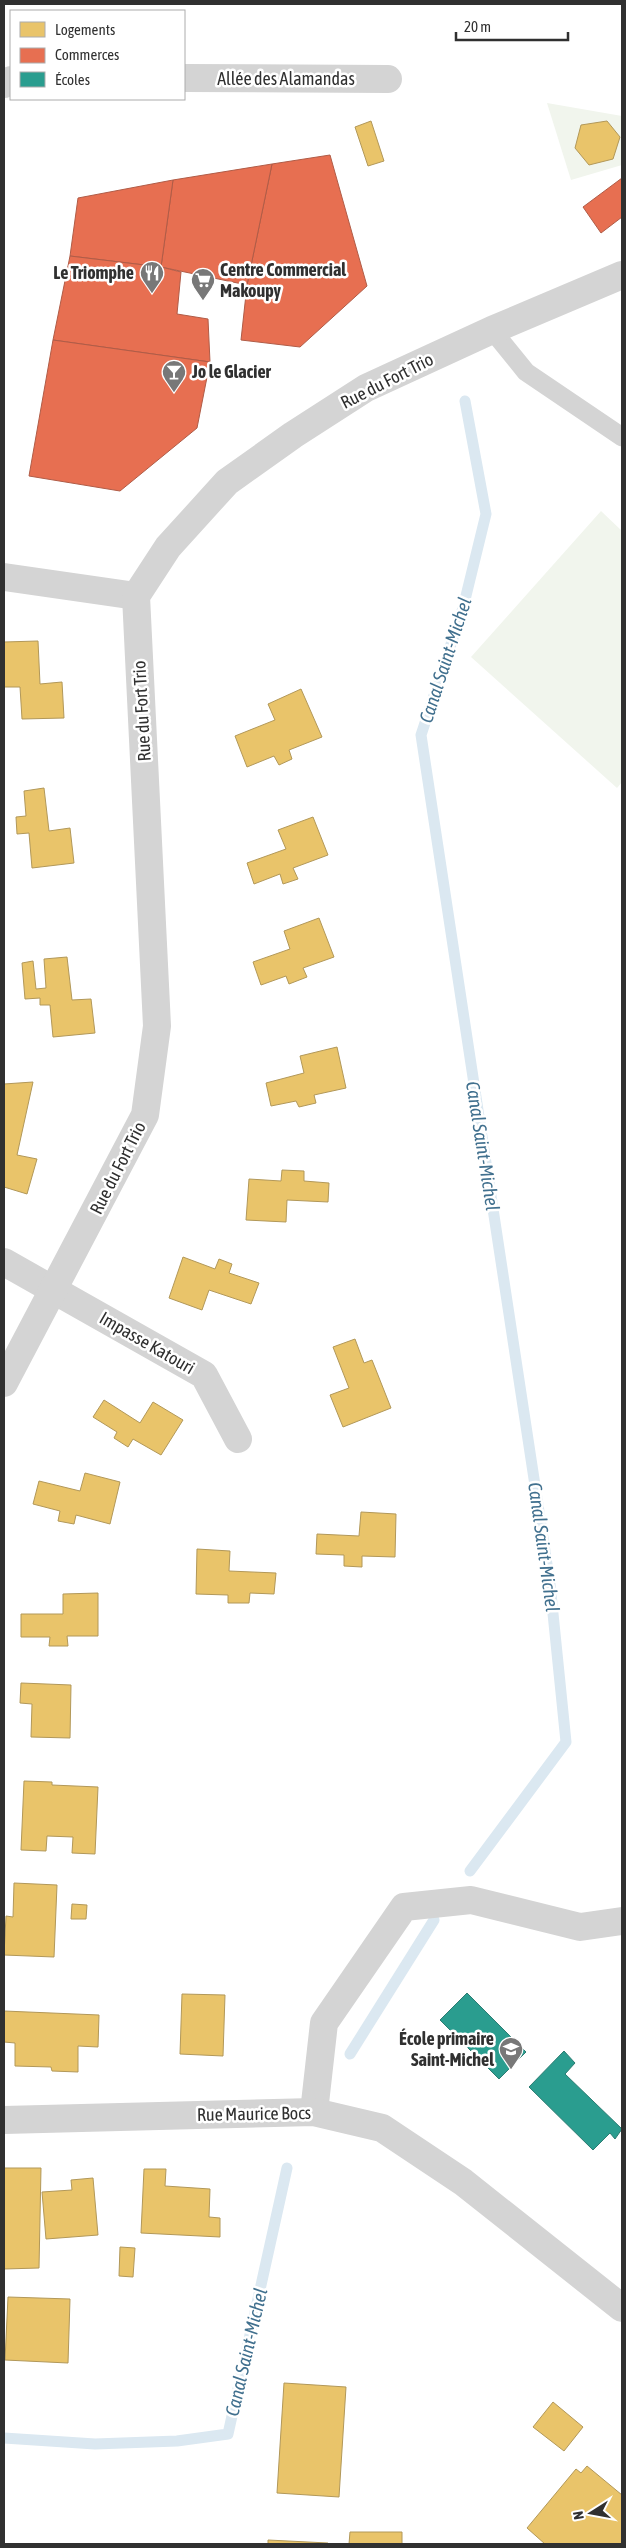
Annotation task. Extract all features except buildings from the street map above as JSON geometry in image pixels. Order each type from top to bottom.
[{"type":"street","name":"Allée des Alamandas","points":[[185,78],[388,79]]},
{"type":"street","name":"Rue du Fort Trio","points":[[4,1383],[145,1115],[157,1026],[136,596],[168,547],[227,482],[293,435],[366,388],[492,330],[622,275]]},
{"type":"street","points":[[4,577],[136,596]]},
{"type":"street","name":"Impasse Katouri","points":[[4,1262],[204,1376],[238,1439]]},
{"type":"street","points":[[314,2112],[324,2023],[404,1907],[471,1900],[580,1927],[622,1921]]},
{"type":"street","name":"Rue Maurice Bocs","points":[[4,2120],[314,2112],[382,2128],[463,2182],[622,2308]]},
{"type":"lane","points":[[492,330],[526,372],[622,437]]},
{"type":"shaded area","points":[[547,103],[622,116],[622,165],[571,180]]},
{"type":"shaded area","points":[[601,511],[622,531],[622,782],[617,788],[471,657]]},
{"type":"waterway","name":"Canal Saint-Michel","points":[[465,401],[486,514],[463,608],[421,735],[550,1584],[566,1742],[470,1871]]},
{"type":"waterway","name":"Canal Saint-Michel","points":[[350,2054],[434,1920]]},
{"type":"waterway","name":"Canal Saint-Michel","points":[[4,2438],[95,2444],[177,2441],[228,2434],[287,2168]]},
{"type":"place","name":"Le Triomphe","points":[[152,294]]},
{"type":"place","name":"Centre Commercial Makoupy","points":[[203,301]]},
{"type":"place","name":"Jo le Glacier","points":[[174,393]]},
{"type":"place","name":"École primaire Saint-Michel","points":[[511,2070]]}]
